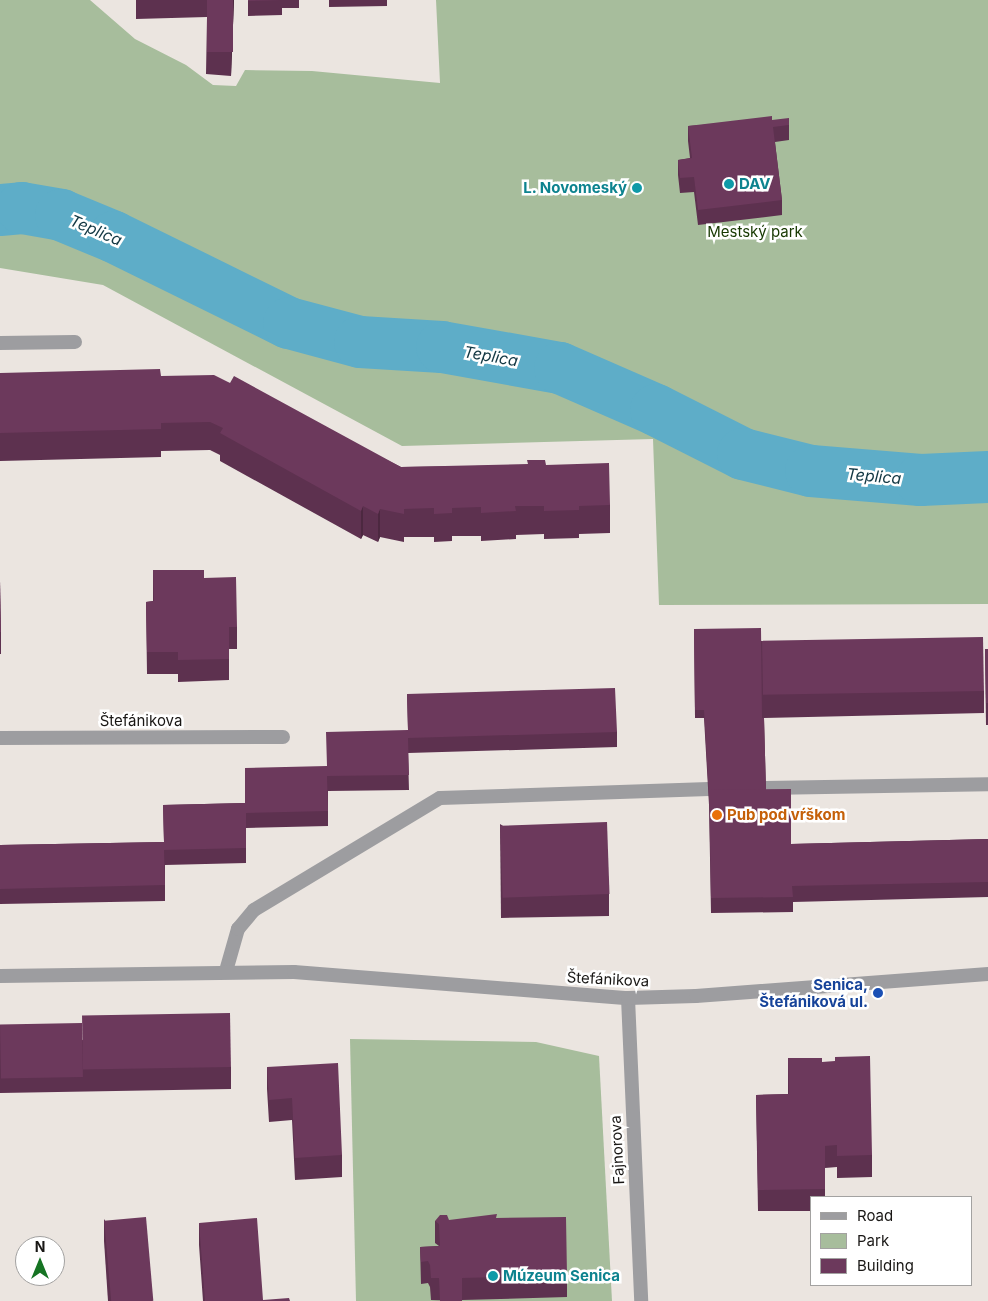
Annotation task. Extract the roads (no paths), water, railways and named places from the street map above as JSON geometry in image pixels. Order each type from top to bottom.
[{"type":"street","points":[[0,343],[75,342]]},
{"type":"street","name":"Štefánikova","points":[[0,738],[283,737]]},
{"type":"street","points":[[766,788],[988,784]]},
{"type":"street","points":[[226,971],[238,929],[254,910],[440,798],[710,789]]},
{"type":"street","name":"Štefánikova","points":[[0,976],[226,971],[294,972],[628,998],[696,996],[988,974]]},
{"type":"street","name":"Fajnorova","points":[[628,998],[640,1301]]},
{"type":"waterway","name":"Teplica","points":[[0,210],[22,208],[61,215],[114,237],[289,323],[360,342],[442,347],[560,368],[656,410],[743,454],[811,471],[921,480],[988,477]]},
{"type":"place","name":"DAV","points":[[729,184]]},
{"type":"place","name":"L. Novomeský","points":[[637,188]]},
{"type":"place","name":"Pub pod vŕškom","points":[[717,815]]},
{"type":"place","name":"Senica, Štefániková ul.","points":[[878,993]]},
{"type":"place","name":"Múzeum Senica","points":[[493,1276]]},
{"type":"park label","name":"Mestský park","points":[[755,232]]}]
